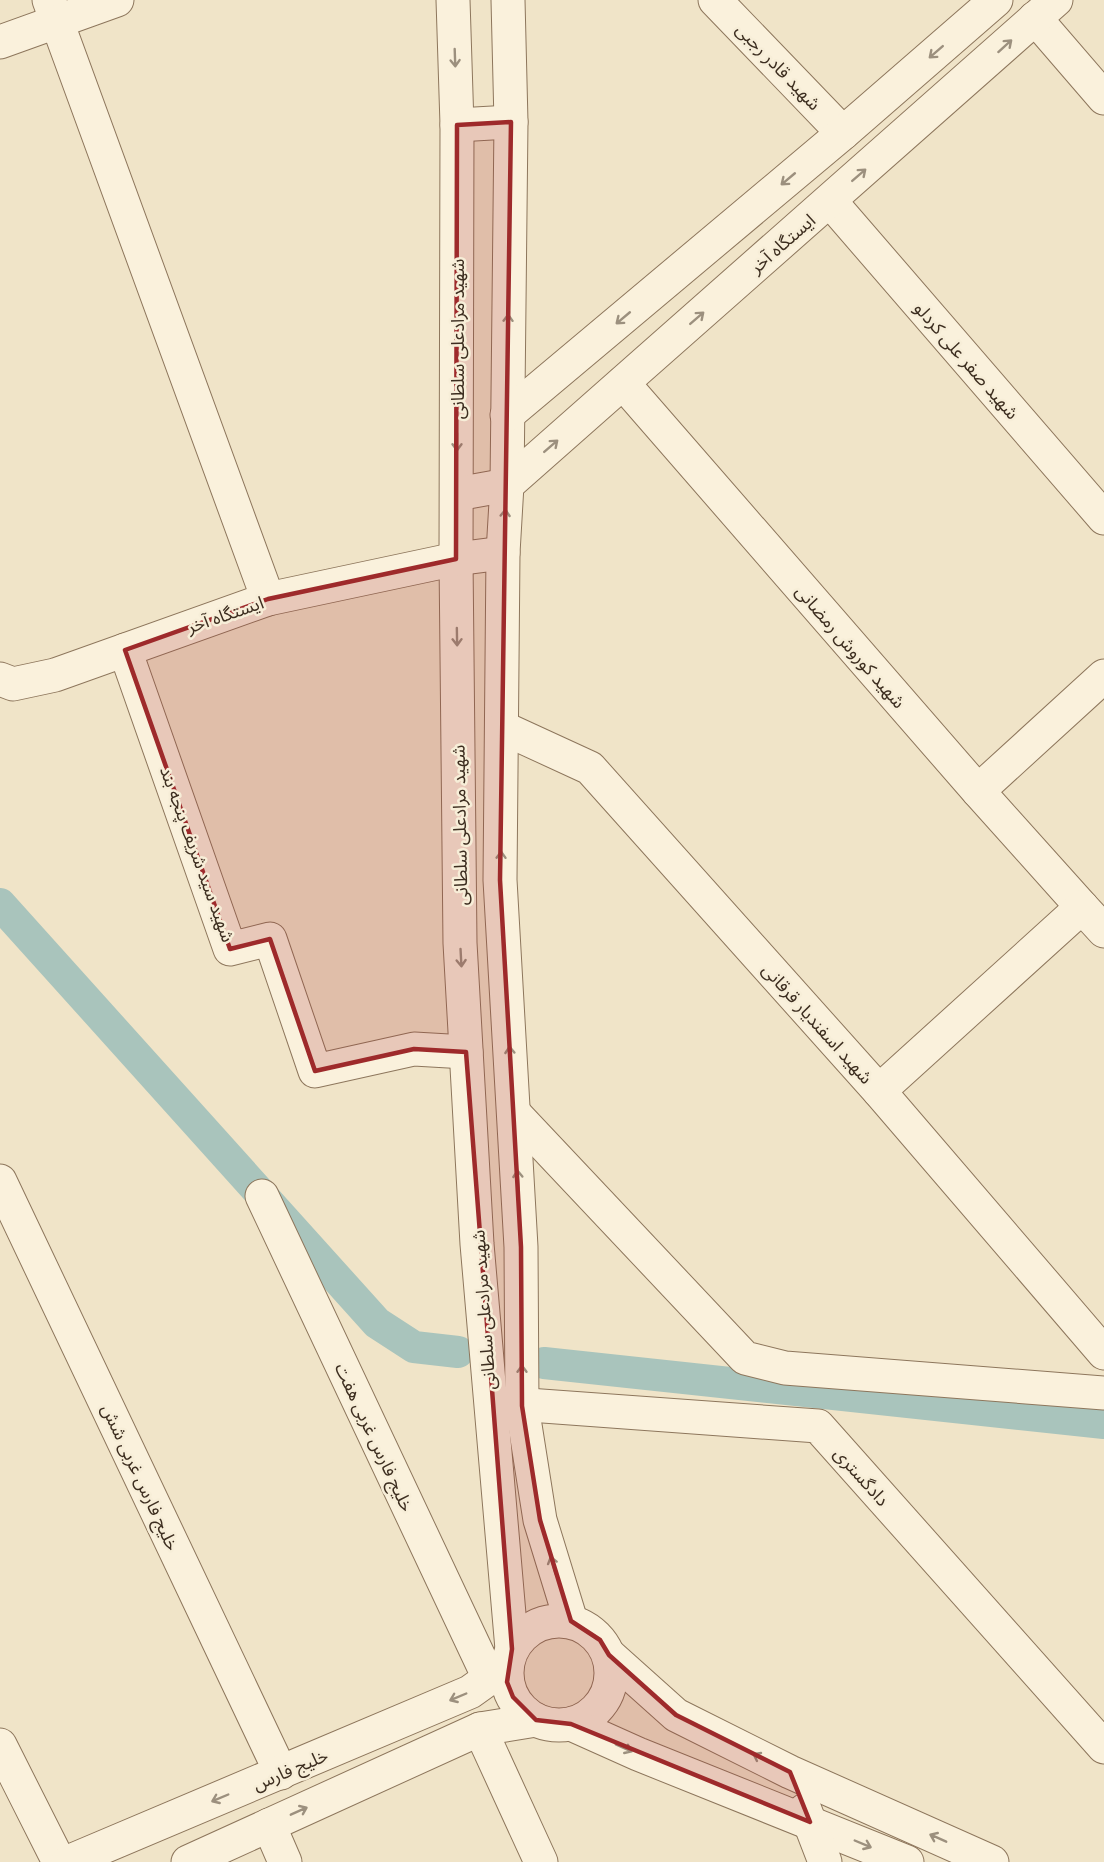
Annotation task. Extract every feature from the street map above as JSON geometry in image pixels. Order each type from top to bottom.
[{"type":"street","points":[[0,42],[52,11],[117,0]]},
{"type":"street","name":"شهید مرادعلی سلطانی","points":[[453,0],[458,125],[456,559],[460,912],[466,1052],[490,1401],[502,1664]]},
{"type":"street","name":"شهید مرادعلی سلطانی","points":[[508,0],[511,122],[507,485],[503,554],[502,914],[521,1247],[522,1406],[540,1520],[571,1621]]},
{"type":"street","name":"شهید قادر رجبی","points":[[715,0],[843,133]]},
{"type":"street","points":[[507,416],[843,133],[996,0]]},
{"type":"street","points":[[1046,9],[1104,98]]},
{"type":"street","name":"ایستگاه آخر","points":[[507,485],[1046,9]]},
{"type":"street","points":[[52,11],[268,599]]},
{"type":"street","points":[[458,125],[511,122]]},
{"type":"street","name":"شهید صفر علی کردلو","points":[[830,201],[1104,518]]},
{"type":"street","name":"شهید کوروش رمضانی","points":[[623,383],[978,791],[1104,931]]},
{"type":"street","points":[[457,494],[507,485]]},
{"type":"street","name":"ایستگاه آخر","points":[[0,679],[13,684],[55,675],[268,599],[456,559],[503,554]]},
{"type":"street","name":"شهید سید شریف پنجه بند","points":[[125,650],[230,949],[270,939],[315,1071],[414,1049],[466,1052]]},
{"type":"street","points":[[978,791],[1104,676]]},
{"type":"street","name":"شهید اسفندیار قرقانی","points":[[503,728],[590,768],[879,1091],[1104,1353]]},
{"type":"street","points":[[879,1091],[1082,906]]},
{"type":"street","points":[[460,912],[502,914]]},
{"type":"street","points":[[514,1113],[745,1358],[785,1368],[1104,1394]]},
{"type":"street","name":"خلیج فارس غربی شش","points":[[0,1181],[281,1773]]},
{"type":"street","name":"خلیج فارس غربی هفت","points":[[262,1196],[502,1664]]},
{"type":"street","name":"دادگستری","points":[[490,1401],[522,1406],[818,1426],[1104,1747]]},
{"type":"street","points":[[609,1655],[612,1673],[609,1690],[600,1706],[587,1717],[571,1724],[553,1725],[536,1720],[522,1711],[513,1697],[502,1664],[522,1635],[536,1625],[553,1620],[571,1621],[587,1628],[600,1640],[609,1655],[676,1715],[790,1772],[992,1862]]},
{"type":"street","name":"خلیج فارس","points":[[68,1862],[470,1692],[502,1664]]},
{"type":"street","points":[[188,1862],[480,1729],[536,1720]]},
{"type":"street","points":[[571,1724],[638,1754],[907,1862]]},
{"type":"street","points":[[480,1729],[541,1862]]},
{"type":"street","points":[[0,1745],[59,1862]]},
{"type":"street","points":[[790,1772],[825,1862]]},
{"type":"street","points":[[268,1825],[285,1862]]},
{"type":"highlighted area","points":[[511,122],[500,880],[521,1247],[522,1406],[540,1520],[571,1621],[600,1640],[609,1655],[676,1715],[790,1772],[810,1822],[571,1724],[536,1720],[513,1697],[507,1682],[512,1649],[466,1052],[414,1049],[315,1071],[270,939],[230,949],[125,650],[268,599],[456,559],[457,125]]},
{"type":"waterway","points":[[0,904],[377,1323],[414,1347],[458,1352]]},
{"type":"waterway","points":[[544,1363],[1104,1423]]}]
